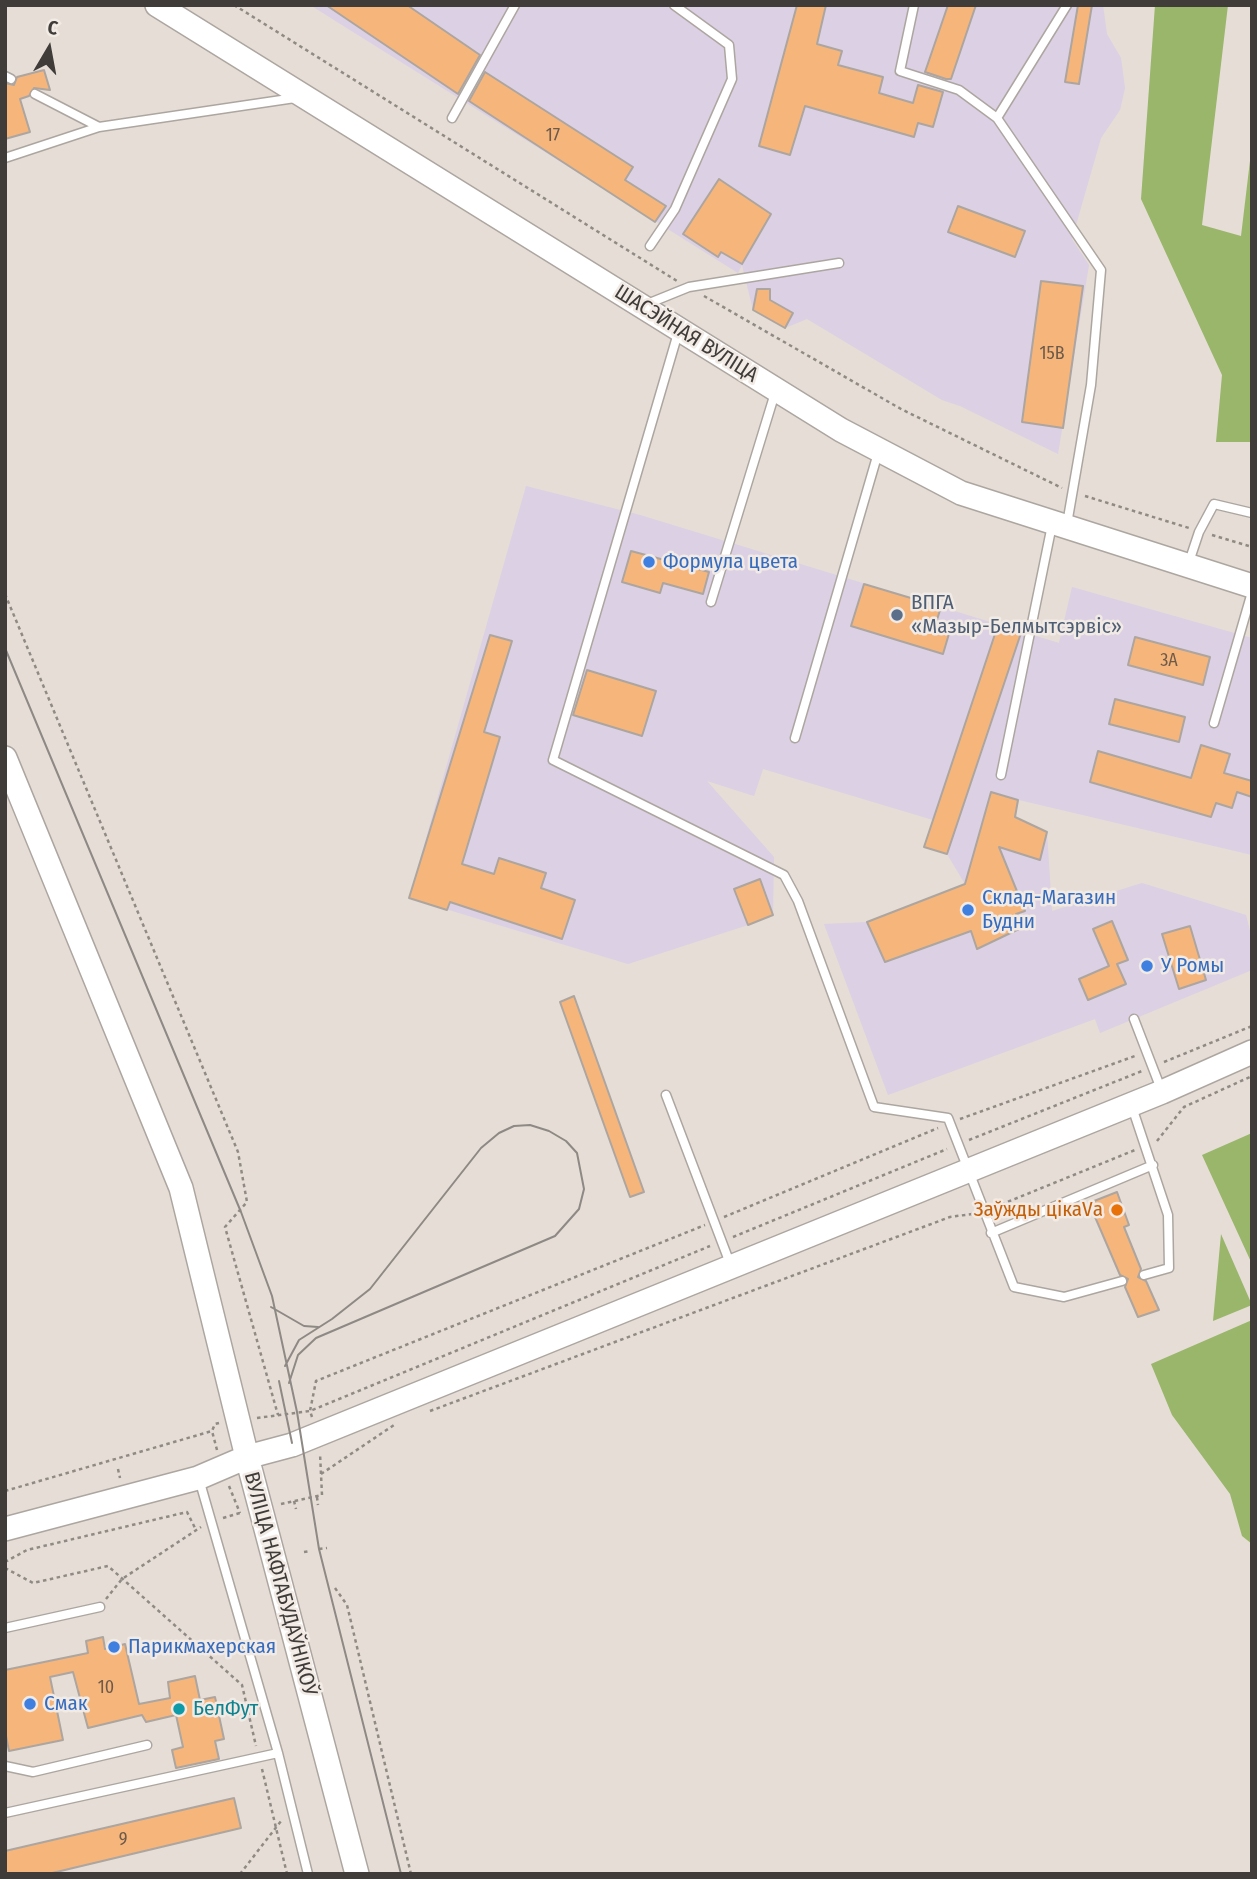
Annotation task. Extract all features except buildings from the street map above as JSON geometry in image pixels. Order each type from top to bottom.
[{"type":"main road","name":"ШАСЭЙНАЯ ВУЛІЦА","points":[[170,9],[301,97],[776,390],[879,450],[961,493],[1252,586]]},
{"type":"main road","points":[[5,758],[181,1188],[247,1457],[292,1446],[966,1172],[1252,1052]]},
{"type":"main road","name":"ВУЛІЦА НАФТАБУДАЎНІКОЎ","points":[[5,1529],[198,1478],[247,1457],[356,1874]]},
{"type":"lane","points":[[452,118],[515,5]]},
{"type":"lane","points":[[650,246],[675,209],[732,79],[729,45],[674,5]]},
{"type":"lane","points":[[914,5],[900,71],[959,90],[997,118],[1101,270],[1091,385],[1073,493],[1059,524],[1001,775]]},
{"type":"lane","points":[[997,118],[1067,5]]},
{"type":"lane","points":[[35,94],[99,127]]},
{"type":"lane","points":[[5,158],[99,127],[301,97]]},
{"type":"lane","points":[[641,307],[689,287],[839,262]]},
{"type":"lane","points":[[679,330],[553,760],[784,875],[798,901],[874,1107],[948,1118],[966,1172],[1014,1287],[1063,1297],[1122,1281]]},
{"type":"lane","points":[[710,602],[776,390]]},
{"type":"lane","points":[[795,738],[879,450]]},
{"type":"lane","points":[[1188,566],[1199,532],[1214,503],[1252,513]]},
{"type":"lane","points":[[1214,723],[1252,592]]},
{"type":"lane","points":[[1134,1019],[1162,1091]]},
{"type":"lane","points":[[666,1095],[731,1266]]},
{"type":"lane","points":[[1131,1103],[1168,1214],[1169,1268],[1144,1275]]},
{"type":"lane","points":[[991,1233],[1153,1165]]},
{"type":"lane","points":[[198,1478],[278,1753],[308,1874]]},
{"type":"lane","points":[[5,1628],[100,1607]]},
{"type":"lane","points":[[5,1766],[33,1772],[147,1745]]},
{"type":"lane","points":[[5,1813],[278,1753]]},
{"type":"path","points":[[234,5],[689,287],[901,409],[1073,493],[1252,547]]},
{"type":"path","points":[[5,594],[238,1152],[247,1202],[225,1227],[278,1415]]},
{"type":"path","points":[[215,1424],[310,1411],[1252,1026]]},
{"type":"path","points":[[422,1415],[950,1217],[983,1212],[1158,1140],[1184,1107],[1252,1076]]},
{"type":"path","points":[[100,1607],[122,1579],[195,1530],[260,1507],[322,1495],[319,1433],[310,1411]]},
{"type":"path","points":[[321,1474],[396,1424]]},
{"type":"path","points":[[5,1491],[212,1431]]},
{"type":"path","points":[[317,1497],[318,1505]]},
{"type":"path","points":[[294,1501],[296,1509]]},
{"type":"path","points":[[5,1562],[27,1550],[187,1512],[195,1530]]},
{"type":"path","points":[[319,1549],[327,1548]]},
{"type":"path","points":[[304,1552],[310,1551]]},
{"type":"path","points":[[5,1568],[33,1583],[108,1566],[242,1685],[287,1874]]},
{"type":"path","points":[[335,1588],[347,1605],[411,1874]]},
{"type":"path","points":[[240,1874],[292,1807]]},
{"type":"shaded area","points":[[310,5],[1103,5],[1107,34],[1121,58],[1125,88],[1120,110],[1101,138],[1072,239],[1089,265],[1058,454],[960,406],[942,400],[807,319],[785,328],[753,310],[742,265],[738,273]]},
{"type":"shaded area","points":[[526,486],[640,515],[1059,643],[1072,587],[1252,638],[1252,855],[1019,800],[1015,818],[1047,832],[1052,911],[1142,883],[1246,915],[1252,939],[1252,970],[1100,1033],[1095,1019],[888,1095],[824,924],[867,922],[965,884],[947,854],[924,847],[933,820],[763,769],[754,796],[707,781],[774,857],[773,915],[748,925],[628,964],[409,898]]},
{"type":"green space","points":[[1155,5],[1228,5],[1202,225],[1241,236],[1252,144],[1252,442],[1216,442],[1222,375],[1141,199]]},
{"type":"green space","points":[[1252,1133],[1252,1264],[1202,1155]]},
{"type":"green space","points":[[1221,1234],[1252,1305],[1213,1321]]},
{"type":"green space","points":[[1252,1320],[1252,1544],[1242,1536],[1230,1494],[1172,1415],[1151,1364]]},
{"type":"tram line","points":[[5,648],[241,1212],[272,1296],[297,1412],[319,1549],[401,1874]]},
{"type":"tram line","points":[[285,1366],[299,1340],[332,1319],[370,1289],[481,1148],[499,1133],[514,1126],[530,1125],[549,1131],[566,1141],[577,1153],[584,1189],[579,1209],[555,1236],[316,1338],[298,1355],[289,1383]]},
{"type":"tram line","points":[[271,1307],[304,1326],[318,1327]]},
{"type":"tram line","points":[[279,1381],[292,1443]]},
{"type":"place","name":"Формула цвета","points":[[649,562]]},
{"type":"place","name":"ВПГА «Мазыр-Белмытсэрвіс»","points":[[897,615]]},
{"type":"place","name":"Склад-Магазин Будни","points":[[968,910]]},
{"type":"place","name":"У Ромы","points":[[1147,966]]},
{"type":"place","name":"Заўжды цікаVа","points":[[1117,1210]]},
{"type":"place","name":"Парикмахерская","points":[[114,1647]]},
{"type":"place","name":"Смак","points":[[30,1704]]},
{"type":"place","name":"БелФут","points":[[179,1709]]}]
